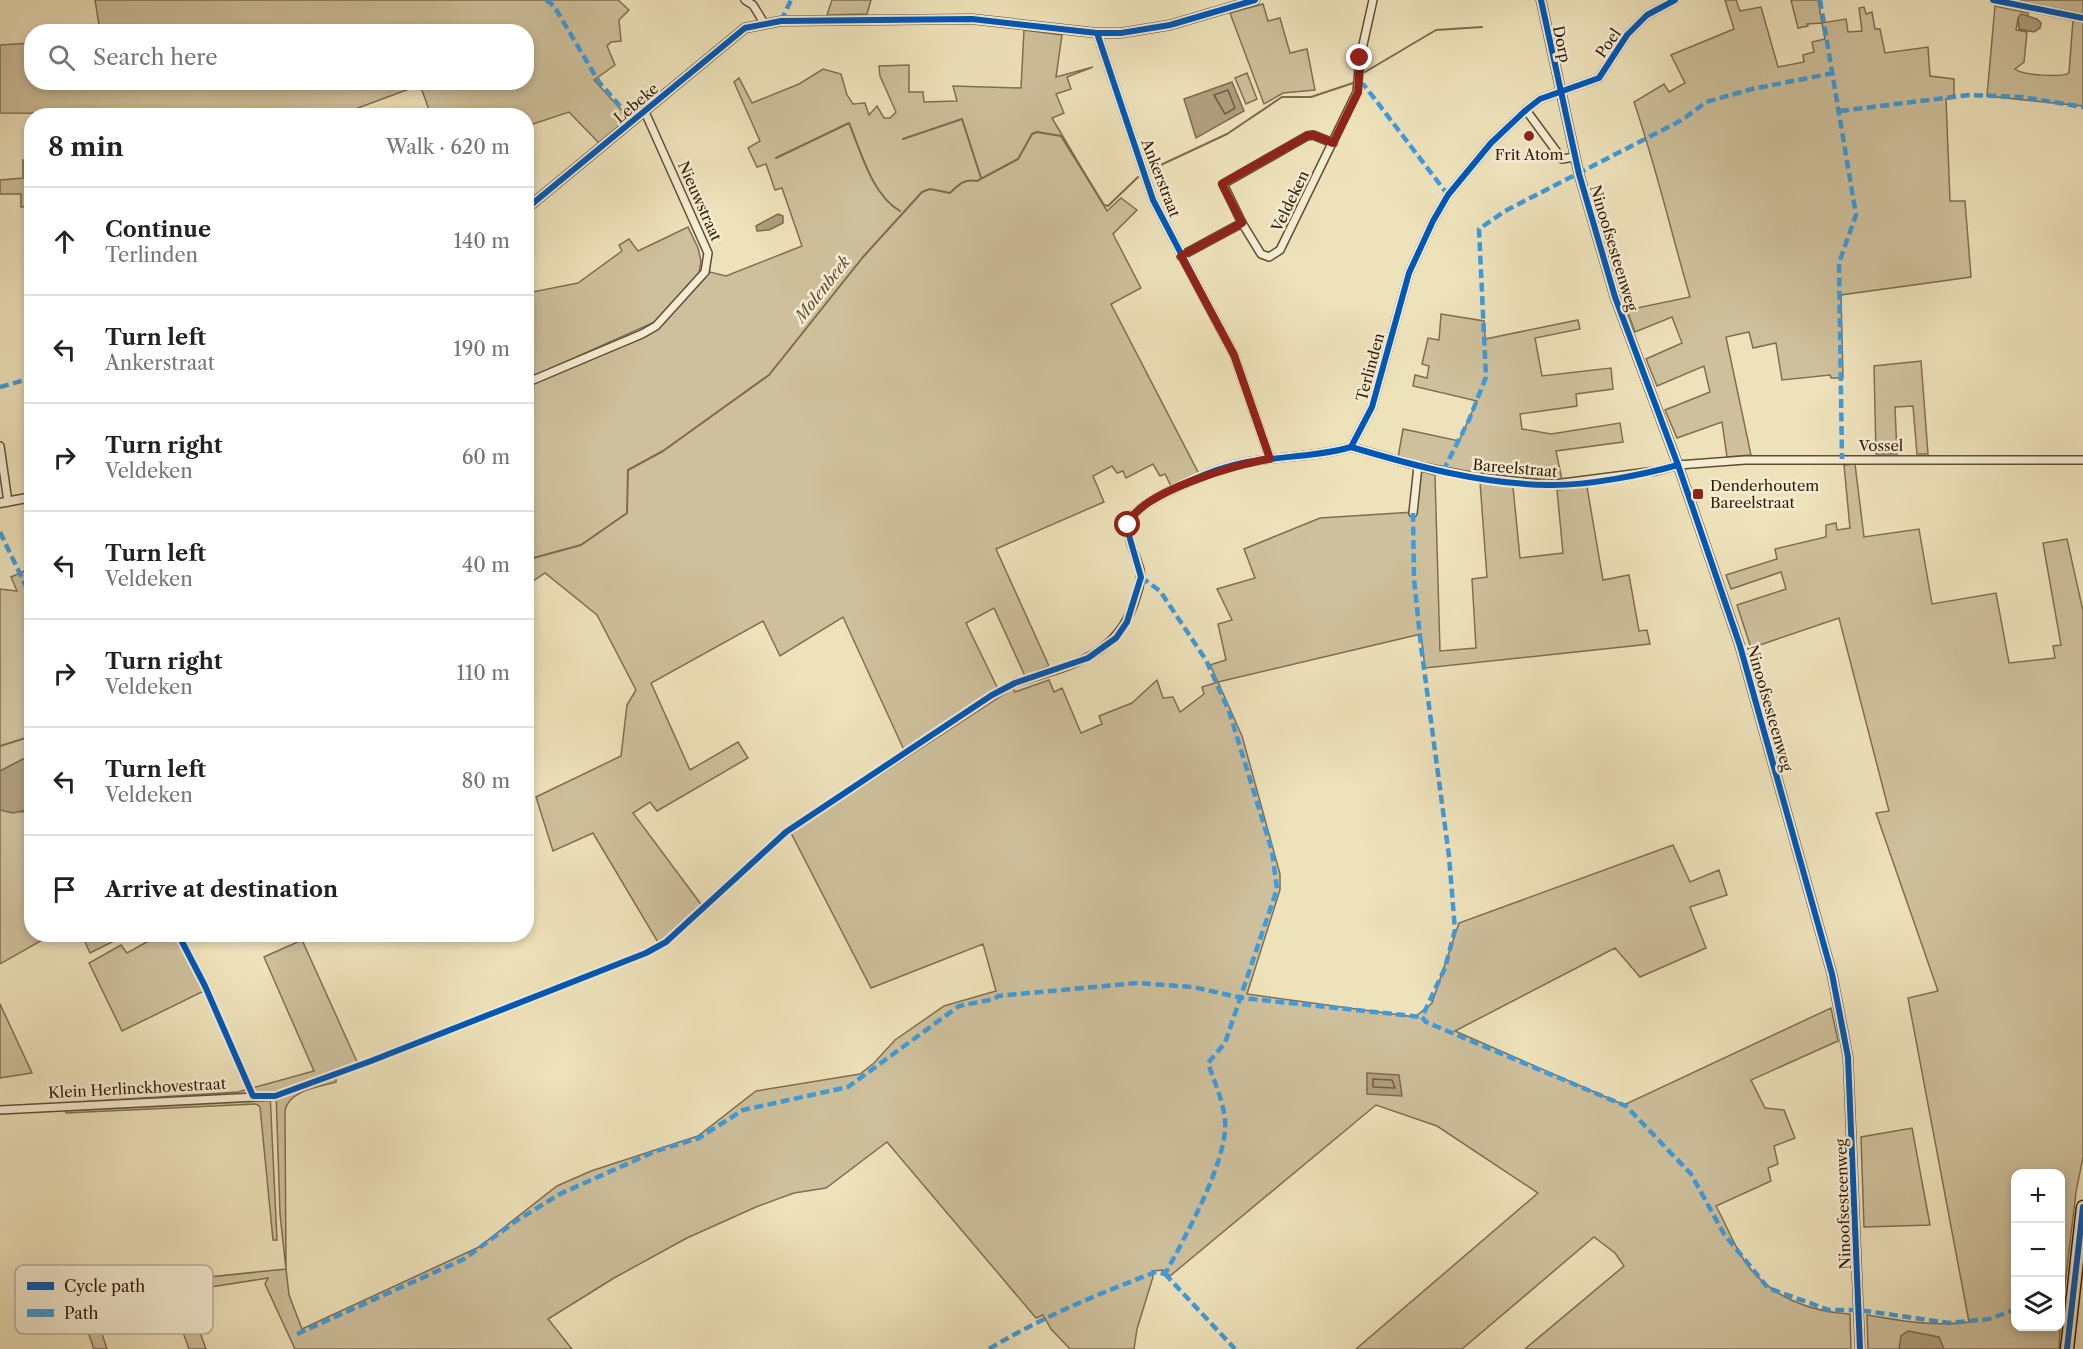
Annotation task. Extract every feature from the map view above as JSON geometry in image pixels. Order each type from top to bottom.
[{"type":"highway","points":[[2067,1349],[2083,1207]]},
{"type":"street","points":[[745,0],[753,5],[764,23],[972,19],[1097,33],[1149,30],[1255,0]]},
{"type":"street","name":"Veldeken","points":[[1333,143],[1313,135],[1307,136],[1222,184],[1261,254],[1269,257],[1280,250],[1333,143],[1358,92],[1360,58],[1373,0]]},
{"type":"street","name":"Dorp","points":[[1541,0],[1560,94]]},
{"type":"street","name":"Poel","points":[[1560,94],[1599,78],[1627,35],[1647,15],[1675,0]]},
{"type":"street","points":[[1993,0],[2083,18]]},
{"type":"street","name":"Lebeke","points":[[534,202],[745,28],[764,23]]},
{"type":"street","name":"Ankerstraat","points":[[1097,33],[1153,200],[1234,355],[1270,459]]},
{"type":"street","name":"Terlinden","points":[[1351,447],[1372,407],[1402,291],[1433,221],[1471,166],[1526,110],[1540,99],[1560,94]]},
{"type":"street","name":"Ninoofsesteenweg","points":[[1560,94],[1575,157],[1615,297],[1678,465],[1743,657],[1826,952],[1843,1021],[1851,1093],[1860,1349]]},
{"type":"street","points":[[1526,110],[1562,159],[1575,157]]},
{"type":"street","name":"Nieuwstraat","points":[[534,379],[656,326],[705,272],[708,253],[645,112]]},
{"type":"street","points":[[1181,256],[1242,223]]},
{"type":"street","points":[[0,447],[4,502],[24,498]]},
{"type":"street","points":[[1015,683],[1088,658],[1116,638],[1127,622],[1141,576],[1128,532],[1134,513],[1173,490],[1224,468],[1351,447]]},
{"type":"street","name":"Bareelstraat","points":[[1351,447],[1418,466],[1462,475],[1547,485],[1656,471],[1678,465]]},
{"type":"street","name":"Vossel","points":[[1678,465],[1745,460],[2083,460]]},
{"type":"street","points":[[1413,513],[1418,466]]},
{"type":"street","name":"Klein Herlinckhovestraat","points":[[0,1110],[275,1095]]},
{"type":"shaded area","points":[[95,0],[618,0],[629,10],[619,20],[621,41],[611,42],[607,46],[615,65],[594,80],[629,118],[599,143],[569,112],[534,124],[534,108],[428,108],[422,90],[534,90],[534,24],[99,24]]},
{"type":"shaded area","points":[[832,0],[871,0],[867,14],[827,15]]},
{"type":"shaded area","points":[[1725,0],[1736,0],[1740,11],[1761,7],[1778,67],[1804,62],[1803,55],[1814,52],[1812,42],[1825,39],[1822,23],[1846,19],[1848,32],[1862,31],[1859,8],[1864,7],[1866,14],[1872,12],[1875,29],[1880,29],[1885,53],[1928,47],[1930,76],[1954,79],[1954,98],[1946,99],[1950,201],[1965,201],[1971,277],[1841,295],[1843,378],[1831,378],[1830,375],[1782,380],[1776,343],[1753,348],[1749,332],[1726,337],[1751,455],[1727,457],[1722,422],[1677,438],[1665,410],[1710,392],[1704,366],[1657,386],[1646,359],[1682,343],[1672,317],[1635,332],[1627,310],[1690,297],[1634,102],[1664,84],[1669,92],[1685,83],[1671,55],[1734,29]]},
{"type":"shaded area","points":[[1791,0],[1818,0],[1822,23],[1807,24],[1808,26],[1798,28]]},
{"type":"shaded area","points":[[2016,0],[2083,0],[2083,14]]},
{"type":"shaded area","points":[[1263,4],[1268,21],[1280,18],[1290,53],[1307,49],[1315,90],[1283,93],[1264,104],[1230,13]]},
{"type":"shaded area","points":[[1995,6],[2028,13],[2028,20],[2018,19],[2016,30],[2027,32],[2024,62],[2015,69],[2025,73],[2050,76],[2069,73],[2073,20],[2083,22],[2083,106],[1987,96]]},
{"type":"shaded area","points":[[1024,30],[1062,35],[1056,77],[1093,67],[1067,77],[1071,89],[1056,94],[1064,113],[1052,118],[1107,211],[1121,198],[1137,210],[1113,234],[1141,288],[1111,304],[1199,474],[1171,486],[1165,474],[1160,476],[1153,464],[1126,478],[1123,471],[1117,473],[1112,466],[1093,476],[1104,502],[996,549],[1049,666],[1025,676],[994,608],[966,623],[998,689],[904,750],[843,617],[780,656],[763,621],[651,683],[690,770],[738,742],[748,758],[657,811],[650,802],[633,813],[703,907],[684,926],[659,944],[593,833],[553,851],[536,797],[621,756],[627,705],[636,690],[597,615],[545,573],[534,580],[534,382],[661,325],[710,272],[726,276],[802,246],[782,188],[775,190],[766,164],[757,167],[748,148],[760,141],[734,82],[739,78],[752,103],[799,84],[823,69],[841,74],[847,95],[853,104],[865,103],[869,115],[877,106],[884,118],[890,118],[896,112],[880,76],[879,66],[909,65],[909,92],[923,92],[924,102],[957,101],[953,86],[1021,88]]},
{"type":"shaded area","points":[[24,43],[24,90],[406,90],[358,108],[24,108],[24,113],[0,113],[0,45]]},
{"type":"shaded area","points":[[1247,73],[1257,99],[1246,104],[1235,78]]},
{"type":"shaded area","points":[[24,160],[24,207],[21,207],[21,194],[0,194],[0,180],[23,178]]},
{"type":"shaded area","points":[[688,227],[698,248],[701,261],[699,273],[657,321],[534,376],[534,292],[578,283],[622,251],[619,245],[629,239],[638,251]]},
{"type":"shaded area","points":[[1441,314],[1484,321],[1485,339],[1578,320],[1580,329],[1535,338],[1542,376],[1611,368],[1613,389],[1576,394],[1577,406],[1520,414],[1522,429],[1551,434],[1620,423],[1623,442],[1556,451],[1562,480],[1492,476],[1398,458],[1403,429],[1459,441],[1477,401],[1413,386],[1415,375],[1427,378],[1429,366],[1422,364],[1428,338],[1439,340]]},
{"type":"shaded area","points":[[1921,361],[1928,454],[1917,454],[1913,406],[1895,407],[1897,454],[1876,454],[1874,366]]},
{"type":"shaded area","points":[[1855,464],[1864,537],[1919,529],[1932,604],[1996,593],[2009,663],[2055,658],[2053,646],[2061,645],[2043,543],[2067,539],[2083,611],[2083,1157],[2076,1192],[2065,1285],[2065,1169],[2011,1169],[2011,1331],[2060,1331],[2059,1349],[1868,1349],[1867,1315],[1931,1324],[1969,1322],[1908,998],[1938,991],[1876,813],[1889,811],[1839,618],[1751,648],[1737,605],[1786,589],[1781,572],[1731,589],[1726,575],[1777,559],[1775,549],[1826,537],[1826,525],[1836,523],[1837,530],[1850,528],[1844,465]]},
{"type":"shaded area","points":[[1420,471],[1435,475],[1440,651],[1476,648],[1472,579],[1487,577],[1480,482],[1513,487],[1520,558],[1563,553],[1557,490],[1587,487],[1603,580],[1629,575],[1639,631],[1647,630],[1650,644],[1425,668],[1421,634],[1218,682],[1210,665],[1226,660],[1218,624],[1232,620],[1217,589],[1255,578],[1244,549],[1320,518],[1414,512]]},
{"type":"shaded area","points":[[24,571],[24,759],[0,771],[0,589],[17,591],[11,577]]},
{"type":"shaded area","points":[[1049,680],[1054,692],[1062,688],[1081,733],[1102,724],[1099,716],[1132,703],[1157,680],[1163,698],[1173,697],[1180,712],[1204,694],[1202,687],[1218,682],[1242,736],[1280,874],[1280,890],[1247,994],[1415,1017],[1432,1003],[1459,923],[1673,845],[1690,882],[1719,870],[1727,895],[1690,907],[1706,948],[1640,977],[1615,948],[1455,1031],[1624,1105],[1831,1008],[1838,1041],[1751,1080],[1765,1108],[1784,1110],[1795,1138],[1774,1146],[1778,1164],[1768,1168],[1771,1181],[1716,1206],[1746,1263],[1767,1285],[1779,1294],[1806,1306],[1850,1314],[1851,1349],[1525,1349],[1624,1266],[1615,1253],[1594,1237],[1462,1349],[1356,1349],[1538,1193],[1437,1126],[1376,1105],[1170,1276],[1163,1270],[1152,1271],[1153,1277],[1137,1329],[1134,1349],[1070,1349],[1051,1329],[1043,1315],[1036,1318],[887,1142],[826,1188],[794,1193],[756,1207],[687,1238],[614,1278],[548,1319],[572,1349],[295,1349],[265,1284],[268,1278],[213,1287],[213,1277],[286,1269],[289,1295],[302,1329],[479,1247],[557,1186],[591,1171],[698,1136],[756,1091],[860,1074],[874,1063],[895,1040],[944,1006],[996,991],[983,944],[871,988],[791,833],[1013,688],[1015,692]]},
{"type":"shaded area","points":[[0,810],[24,812],[24,942],[39,942],[0,964]]},
{"type":"shaded area","points":[[85,942],[112,942],[90,953]]},
{"type":"shaded area","points":[[147,942],[179,942],[204,991],[122,1031],[89,963],[121,945],[127,953]]},
{"type":"shaded area","points":[[298,942],[303,942],[358,1064],[336,1072],[336,1082],[299,1094],[288,1103],[285,1110],[286,1269],[280,1214],[276,1091],[270,1093],[277,1240],[273,1240],[260,1107],[256,1104],[66,1113],[66,1103],[238,1092],[314,1071],[264,957]]},
{"type":"shaded area","points":[[0,1004],[32,1073],[0,1078]]},
{"type":"shaded area","points":[[1912,1128],[1930,1225],[1864,1227],[1861,1137]]},
{"type":"shaded area","points":[[89,1334],[102,1334],[107,1349],[94,1349]]},
{"type":"shaded area","points":[[184,1334],[201,1334],[206,1349],[189,1349]]},
{"type":"water","points":[[2021,14],[2037,19],[2041,23],[2040,28],[2034,32],[2019,29],[2018,18]]},
{"type":"water","points":[[1232,82],[1244,111],[1196,138],[1184,99]]},
{"type":"water","points":[[778,214],[783,216],[783,223],[769,230],[757,231],[756,226]]},
{"type":"water","points":[[24,759],[24,811],[13,813],[0,810],[0,771]]},
{"type":"water","points":[[1367,1073],[1399,1075],[1402,1096],[1367,1094]]},
{"type":"water","points":[[1908,1331],[1939,1337],[1944,1349],[1899,1349],[1901,1336]]},
{"type":"waterway","name":"Molenbeek","points":[[1365,72],[1436,30],[1482,27]]},
{"type":"waterway","name":"Molenbeek","points":[[1150,170],[1227,134],[1282,97],[1311,97],[1353,83]]},
{"type":"waterway","points":[[903,139],[962,119],[981,178]]},
{"type":"waterway","points":[[776,158],[849,123],[868,172],[882,195],[900,211]]},
{"type":"waterway","name":"Molenbeek","points":[[534,558],[581,545],[627,513],[628,470],[663,451],[769,375],[863,257],[922,192],[930,189],[950,193],[962,183],[977,181],[1018,159],[1032,134],[1037,132],[1061,136],[1104,205],[1108,206],[1138,177]]},
{"type":"waterway","name":"Molenbeek","points":[[0,746],[24,738]]},
{"type":"marked path","points":[[546,0],[554,6],[599,82],[633,121]]},
{"type":"marked path","points":[[781,21],[791,0]]},
{"type":"marked path","points":[[1820,0],[1856,215],[1839,263],[1842,459]]},
{"type":"marked path","points":[[1443,471],[1469,420],[1486,377],[1479,229],[1505,211],[1682,120],[1706,102],[1752,89],[1834,73]]},
{"type":"marked path","points":[[1359,85],[1364,85],[1448,195]]},
{"type":"marked path","points":[[1840,111],[1969,95],[2022,97],[2083,107]]},
{"type":"marked path","points":[[0,387],[24,380]]},
{"type":"marked path","points":[[1413,513],[1414,579],[1449,856],[1455,930],[1445,968],[1422,1017],[1426,1022],[1626,1106],[1691,1174],[1724,1234],[1768,1288],[1829,1310],[1859,1310],[1949,1323],[1989,1319],[2011,1311]]},
{"type":"marked path","points":[[0,532],[24,582]]},
{"type":"marked path","points":[[1141,577],[1160,591],[1206,660],[1229,711],[1272,851],[1277,889],[1225,1043],[1208,1063],[1225,1120],[1220,1156],[1204,1198],[1165,1274]]},
{"type":"marked path","points":[[297,1334],[464,1259],[516,1221],[560,1194],[656,1151],[699,1138],[743,1110],[848,1087],[959,1006],[994,999],[998,996],[1137,983],[1193,987],[1242,998],[1422,1017]]},
{"type":"marked path","points":[[989,1349],[1050,1316],[1092,1298],[1156,1272],[1165,1274]]},
{"type":"marked path","points":[[1165,1274],[1235,1349]]},
{"type":"cycle path","points":[[534,202],[745,28],[781,21],[972,19],[1097,33],[1121,33],[1170,25],[1255,0]]},
{"type":"cycle path","points":[[1541,0],[1579,174],[1615,297],[1678,465],[1740,646],[1832,974],[1848,1057],[1860,1349]]},
{"type":"cycle path","points":[[182,942],[205,986],[253,1096],[275,1096],[371,1061],[646,953],[666,942],[786,832],[992,695],[1015,683],[1088,658],[1116,638],[1127,622],[1141,577],[1128,532],[1134,513],[1188,482],[1233,465],[1325,453],[1351,447],[1372,407],[1409,273],[1448,195],[1491,143],[1526,110],[1540,99],[1599,78],[1627,35],[1647,15],[1675,0]]},
{"type":"cycle path","points":[[1993,0],[2083,18]]},
{"type":"cycle path","points":[[1097,33],[1153,200],[1234,355],[1270,459]]},
{"type":"cycle path","points":[[1351,447],[1448,473],[1523,484],[1563,485],[1596,482],[1678,465]]},
{"type":"cycle path","points":[[2067,1349],[2083,1207]]},
{"type":"place","name":"Frit Atom","points":[[1529,136]]},
{"type":"place","name":"Denderhoutem Bareelstraat","points":[[1698,494]]},
{"type":"route","points":[[1128,525],[1134,513],[1173,490],[1224,468],[1270,459],[1234,355],[1181,256],[1242,223],[1222,184],[1307,136],[1313,135],[1333,143],[1358,92],[1360,58]]}]
